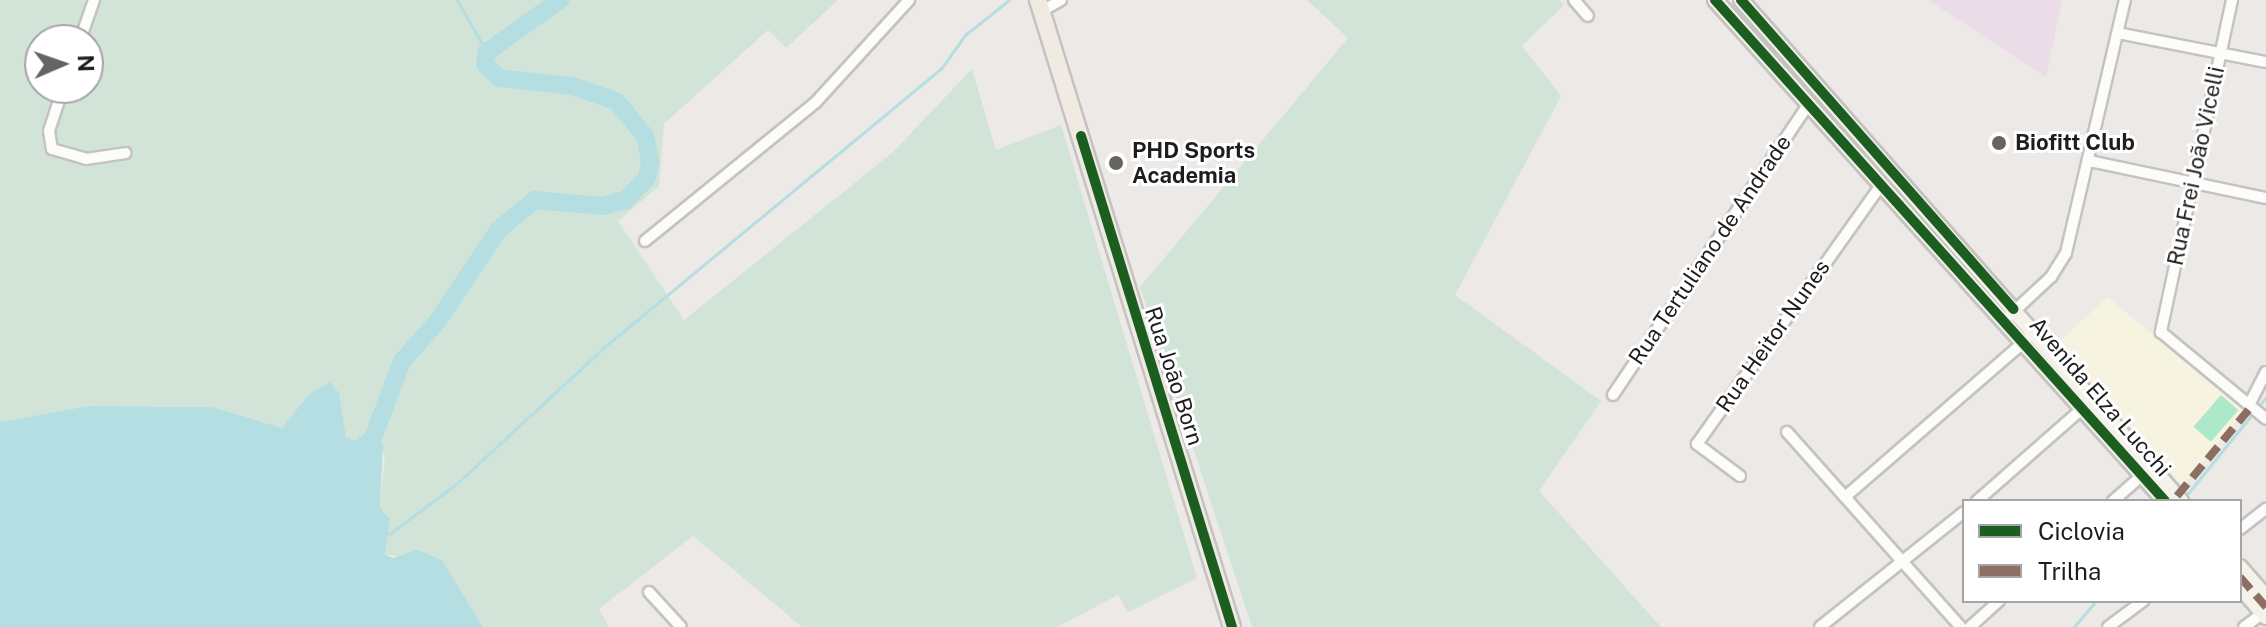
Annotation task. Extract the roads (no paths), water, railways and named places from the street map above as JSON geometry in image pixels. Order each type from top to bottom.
[{"type":"main road","name":"Avenida Elza Lucchi","points":[[1741,0],[2147,472]]},
{"type":"main road","name":"Avenida Elza Lucchi","points":[[1717,1],[1881,185],[2010,315]]},
{"type":"main road","name":"Rua João Born","points":[[1040,6],[1227,625]]},
{"type":"main road","name":"Avenida Elza Lucchi","points":[[2029,337],[2083,408],[2174,499]]},
{"type":"main road","points":[[2242,569],[2266,597]]},
{"type":"main road","points":[[2242,589],[2265,615]]},
{"type":"street","points":[[86,24],[94,0]]},
{"type":"street","points":[[645,241],[816,102],[909,0]]},
{"type":"street","points":[[1040,6],[1061,0]]},
{"type":"street","points":[[1574,0],[1588,16]]},
{"type":"street","points":[[2010,315],[2051,277],[2066,253],[2125,0]]},
{"type":"street","name":"Rua Frei João Vicelli","points":[[2232,0],[2161,332],[2250,406]]},
{"type":"street","points":[[2118,33],[2266,62]]},
{"type":"street","points":[[58,104],[49,131],[52,149],[86,159],[126,153]]},
{"type":"street","name":"Rua Tertuliano de Andrade","points":[[1613,395],[1808,105]]},
{"type":"street","points":[[2089,161],[2266,198]]},
{"type":"street","name":"Rua Heitor Nunes","points":[[1740,476],[1697,444],[1881,185]]},
{"type":"street","points":[[1845,497],[2029,337]]},
{"type":"street","points":[[2264,417],[2250,406],[2266,372]]},
{"type":"street","points":[[1979,499],[2083,408]]},
{"type":"street","points":[[1787,432],[1961,627]]},
{"type":"street","points":[[2115,499],[2147,472]]},
{"type":"street","points":[[2242,527],[2266,509]]},
{"type":"street","points":[[1820,627],[1905,563],[1962,514]]},
{"type":"street","points":[[649,592],[681,627]]},
{"type":"street","points":[[1970,627],[1997,603]]},
{"type":"street","points":[[2108,627],[2140,603]]},
{"type":"street","points":[[2244,627],[2265,615]]},
{"type":"water","points":[[330,382],[339,393],[346,437],[356,441],[365,433],[383,444],[380,508],[390,519],[385,555],[393,558],[417,550],[442,560],[483,627],[0,627],[0,422],[88,406],[213,407],[282,428],[309,394]]},
{"type":"waterway","points":[[457,0],[487,52]]},
{"type":"waterway","points":[[373,438],[402,361],[437,322],[499,229],[535,200],[603,206],[625,200],[647,178],[650,161],[645,136],[616,101],[572,86],[499,78],[485,64],[487,52],[560,0]]},
{"type":"waterway","points":[[389,534],[455,485],[608,344],[941,69],[965,35],[1009,0]]},
{"type":"waterway","points":[[2258,407],[2266,397]]},
{"type":"waterway","points":[[2185,497],[2253,413]]},
{"type":"waterway","points":[[2074,627],[2094,603]]},
{"type":"place","name":"Biofitt Club","points":[[1999,143]]},
{"type":"place","name":"PHD Sports Academia","points":[[1116,163]]}]
